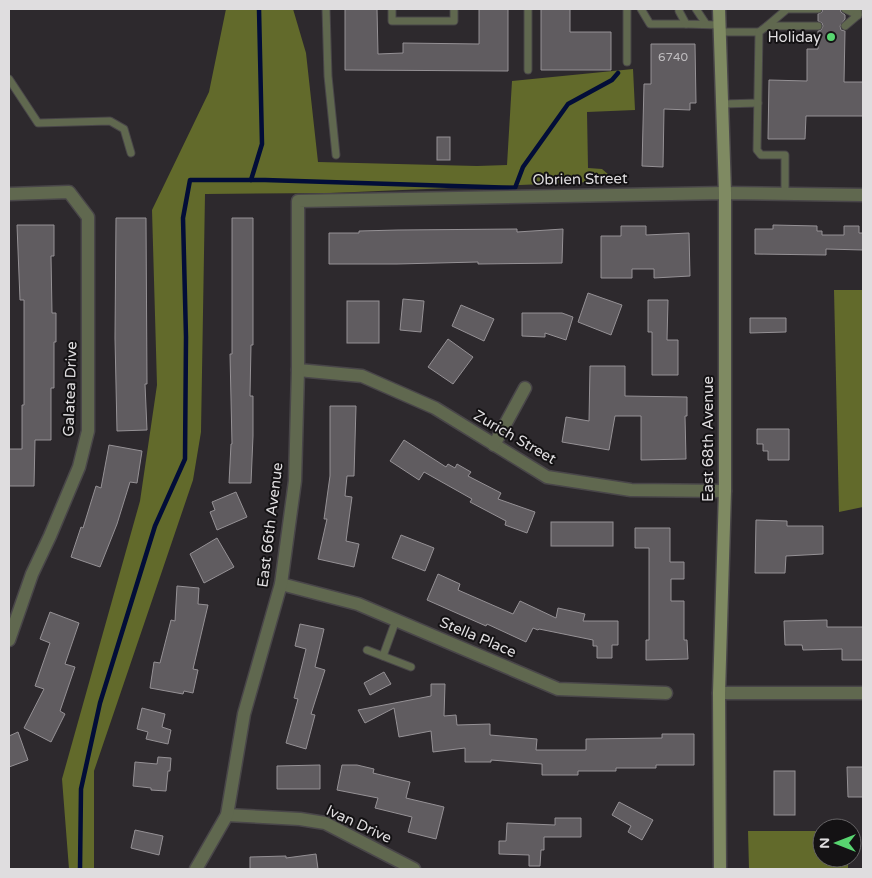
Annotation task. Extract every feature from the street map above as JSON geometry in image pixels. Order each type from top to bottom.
[{"type":"street","name":"East 68th Avenue","points":[[718,9],[725,193],[725,491],[719,693],[720,869]]},
{"type":"street","name":"Galatea Drive","points":[[9,194],[69,192],[88,217],[88,431],[79,468],[32,574],[9,640]]},
{"type":"street","name":"Obrien Street","points":[[298,201],[725,193],[863,195]]},
{"type":"street","name":"East 66th Avenue","points":[[196,869],[226,815],[244,714],[281,584],[294,481],[298,370],[298,201]]},
{"type":"street","name":"Zurich Street","points":[[298,370],[362,376],[435,408],[547,477],[631,490],[725,491]]},
{"type":"street","points":[[494,445],[525,388]]},
{"type":"street","name":"Stella Place","points":[[281,584],[358,604],[558,689],[666,693]]},
{"type":"street","points":[[719,693],[863,693]]},
{"type":"street","name":"Ivan Drive","points":[[226,815],[300,818],[325,823],[414,869]]},
{"type":"lane","points":[[326,9],[328,76],[336,155]]},
{"type":"lane","points":[[392,9],[392,21],[454,22],[454,9]]},
{"type":"lane","points":[[528,9],[528,70]]},
{"type":"lane","points":[[626,9],[627,62]]},
{"type":"lane","points":[[641,9],[650,24],[706,24],[719,28],[759,32],[787,9],[818,9]]},
{"type":"lane","points":[[696,9],[706,24]]},
{"type":"lane","points":[[845,9],[858,12],[845,26]]},
{"type":"lane","points":[[679,11],[686,24]]},
{"type":"lane","points":[[767,26],[818,26]]},
{"type":"lane","points":[[759,32],[757,150],[761,155],[785,155],[785,194]]},
{"type":"lane","points":[[9,79],[38,123],[110,121],[124,130],[130,153]]},
{"type":"lane","points":[[722,104],[758,103]]},
{"type":"lane","points":[[383,656],[396,620]]},
{"type":"lane","points":[[367,650],[411,667]]},
{"type":"green space","points":[[226,9],[293,9],[306,53],[318,162],[507,165],[512,81],[633,69],[635,110],[587,112],[588,168],[602,169],[616,181],[331,193],[205,194],[201,432],[193,480],[94,771],[94,869],[69,869],[62,779],[140,501],[157,385],[152,210],[209,92]]},
{"type":"green space","points":[[834,290],[863,290],[863,507],[839,512]]},
{"type":"green space","points":[[748,831],[812,831],[812,868],[848,868],[848,869],[749,869]]},
{"type":"building","points":[[345,9],[377,9],[378,54],[403,53],[403,43],[479,44],[479,9],[508,9],[508,71],[345,70]]},
{"type":"building","points":[[541,9],[570,9],[570,32],[611,32],[611,70],[541,70]]},
{"type":"building","points":[[823,9],[840,9],[845,15],[845,19],[840,26],[841,30],[845,31],[844,82],[863,82],[863,116],[806,116],[805,139],[768,139],[769,80],[807,81],[807,49],[818,49],[818,31],[823,26],[818,21],[818,14]]},
{"type":"building","points":[[651,44],[695,44],[696,103],[690,103],[690,110],[664,109],[663,167],[642,166],[644,84],[651,84]]},
{"type":"building","points":[[437,137],[450,137],[450,160],[437,160]]},
{"type":"building","points":[[116,218],[146,218],[147,384],[145,384],[147,430],[117,431],[115,338]]},
{"type":"building","points":[[232,218],[253,218],[253,345],[251,345],[250,396],[253,396],[251,483],[229,483],[232,444],[230,354],[232,354]]},
{"type":"building","points":[[17,225],[54,225],[54,256],[51,256],[52,313],[56,313],[56,342],[54,342],[54,388],[51,388],[51,440],[35,440],[34,486],[9,486],[9,449],[22,449],[22,405],[24,405],[24,300],[20,300]]},
{"type":"building","points":[[773,225],[817,226],[817,231],[822,231],[822,235],[844,235],[844,226],[859,226],[859,233],[863,233],[863,250],[826,249],[826,255],[755,254],[755,229],[773,229]]},
{"type":"building","points":[[621,226],[646,226],[646,235],[689,233],[690,276],[654,278],[654,269],[632,269],[632,278],[601,278],[601,236],[621,236]]},
{"type":"building","points":[[517,229],[517,232],[563,229],[562,263],[329,264],[329,233],[398,230]]},
{"type":"building","points":[[588,293],[622,305],[611,335],[578,322]]},
{"type":"building","points":[[403,299],[424,301],[421,332],[400,330]]},
{"type":"building","points":[[648,300],[668,300],[667,340],[678,340],[678,375],[652,375],[652,332],[648,332]]},
{"type":"building","points":[[347,301],[379,301],[379,343],[347,343]]},
{"type":"building","points":[[461,305],[494,319],[484,341],[452,326]]},
{"type":"building","points":[[522,313],[562,313],[573,317],[566,340],[545,333],[545,337],[522,336]]},
{"type":"building","points":[[750,318],[786,318],[786,332],[750,333]]},
{"type":"building","points":[[448,339],[473,357],[453,384],[428,367]]},
{"type":"building","points":[[590,366],[625,366],[625,396],[687,397],[687,416],[685,416],[686,459],[641,460],[641,416],[615,416],[609,450],[562,442],[566,417],[589,421]]},
{"type":"building","points":[[330,406],[356,406],[354,476],[347,476],[345,496],[352,497],[346,541],[359,544],[354,567],[318,559],[327,519],[324,519],[330,476]]},
{"type":"building","points":[[757,429],[789,429],[789,460],[768,460],[768,451],[763,451],[763,444],[757,444]]},
{"type":"building","points":[[404,440],[446,467],[448,464],[455,468],[457,464],[471,472],[468,476],[501,493],[498,499],[535,512],[527,533],[505,525],[506,521],[470,502],[472,499],[424,472],[419,480],[390,461]]},
{"type":"building","points":[[109,445],[142,451],[137,483],[130,482],[117,524],[100,567],[71,557],[81,527],[83,528],[96,486],[101,488]]},
{"type":"building","points":[[236,492],[247,517],[217,530],[210,512],[215,510],[212,502]]},
{"type":"building","points":[[756,520],[787,521],[787,526],[823,526],[823,554],[786,556],[785,573],[755,573]]},
{"type":"building","points":[[551,522],[613,522],[613,546],[551,546]]},
{"type":"building","points":[[635,528],[670,528],[670,562],[684,562],[684,579],[671,579],[671,601],[684,601],[684,640],[687,640],[688,659],[646,660],[646,640],[649,640],[649,548],[635,548]]},
{"type":"building","points":[[401,535],[434,548],[425,571],[392,558]]},
{"type":"building","points":[[217,538],[234,567],[204,583],[190,554]]},
{"type":"building","points":[[438,574],[460,584],[458,590],[513,614],[520,601],[556,618],[558,608],[585,614],[583,621],[618,621],[618,645],[612,645],[612,658],[597,658],[597,646],[593,646],[593,640],[533,628],[526,642],[427,600]]},
{"type":"building","points":[[177,586],[199,588],[198,604],[208,605],[193,669],[198,670],[193,693],[184,691],[183,694],[150,688],[154,662],[160,663],[171,620],[175,621]]},
{"type":"building","points":[[50,612],[79,623],[65,664],[75,667],[60,711],[65,714],[51,742],[24,728],[44,689],[35,686],[50,643],[40,639]]},
{"type":"building","points":[[827,620],[827,627],[863,627],[863,660],[842,660],[842,649],[803,650],[802,645],[785,645],[784,621]]},
{"type":"building","points":[[300,624],[324,629],[315,667],[325,670],[311,714],[315,715],[306,749],[286,743],[298,699],[294,698],[306,649],[295,646]]},
{"type":"building","points":[[384,672],[391,684],[370,695],[364,683]]},
{"type":"building","points":[[431,684],[445,684],[444,716],[456,715],[457,725],[490,724],[490,735],[537,739],[536,750],[586,750],[586,739],[662,738],[662,734],[694,734],[694,765],[656,765],[656,768],[616,768],[616,771],[578,771],[578,775],[542,775],[542,764],[491,760],[491,762],[465,762],[465,748],[433,752],[431,731],[399,737],[394,708],[365,723],[358,710],[431,696]]},
{"type":"building","points":[[142,708],[165,714],[162,727],[171,730],[168,744],[146,739],[148,732],[137,729]]},
{"type":"building","points":[[18,732],[28,760],[9,767],[9,736]]},
{"type":"building","points":[[158,757],[171,758],[166,791],[133,786],[135,762],[157,764]]},
{"type":"building","points":[[320,765],[320,789],[277,789],[277,766]]},
{"type":"building","points":[[342,765],[357,765],[374,769],[373,773],[410,782],[406,798],[444,807],[436,839],[408,832],[412,817],[375,808],[378,798],[337,790]]},
{"type":"building","points":[[847,767],[863,767],[863,797],[848,797]]},
{"type":"building","points":[[774,771],[795,771],[795,815],[774,815]]},
{"type":"building","points":[[619,802],[653,820],[642,840],[628,832],[631,826],[612,815]]},
{"type":"building","points":[[555,818],[581,818],[581,837],[544,837],[544,850],[541,850],[540,866],[529,866],[529,855],[499,854],[499,841],[506,841],[507,823],[555,825]]},
{"type":"building","points":[[135,830],[163,836],[159,855],[131,848]]},
{"type":"building","points":[[316,854],[318,869],[250,869],[250,857],[286,856],[286,858]]},
{"type":"waterway","points":[[251,180],[262,144],[259,9]]},
{"type":"waterway","points":[[80,869],[81,789],[100,703],[155,526],[185,459],[186,337],[183,218],[190,180],[265,180],[515,188],[523,167],[568,104],[612,80],[618,73]]},
{"type":"place","name":"Holiday","points":[[831,37]]}]
